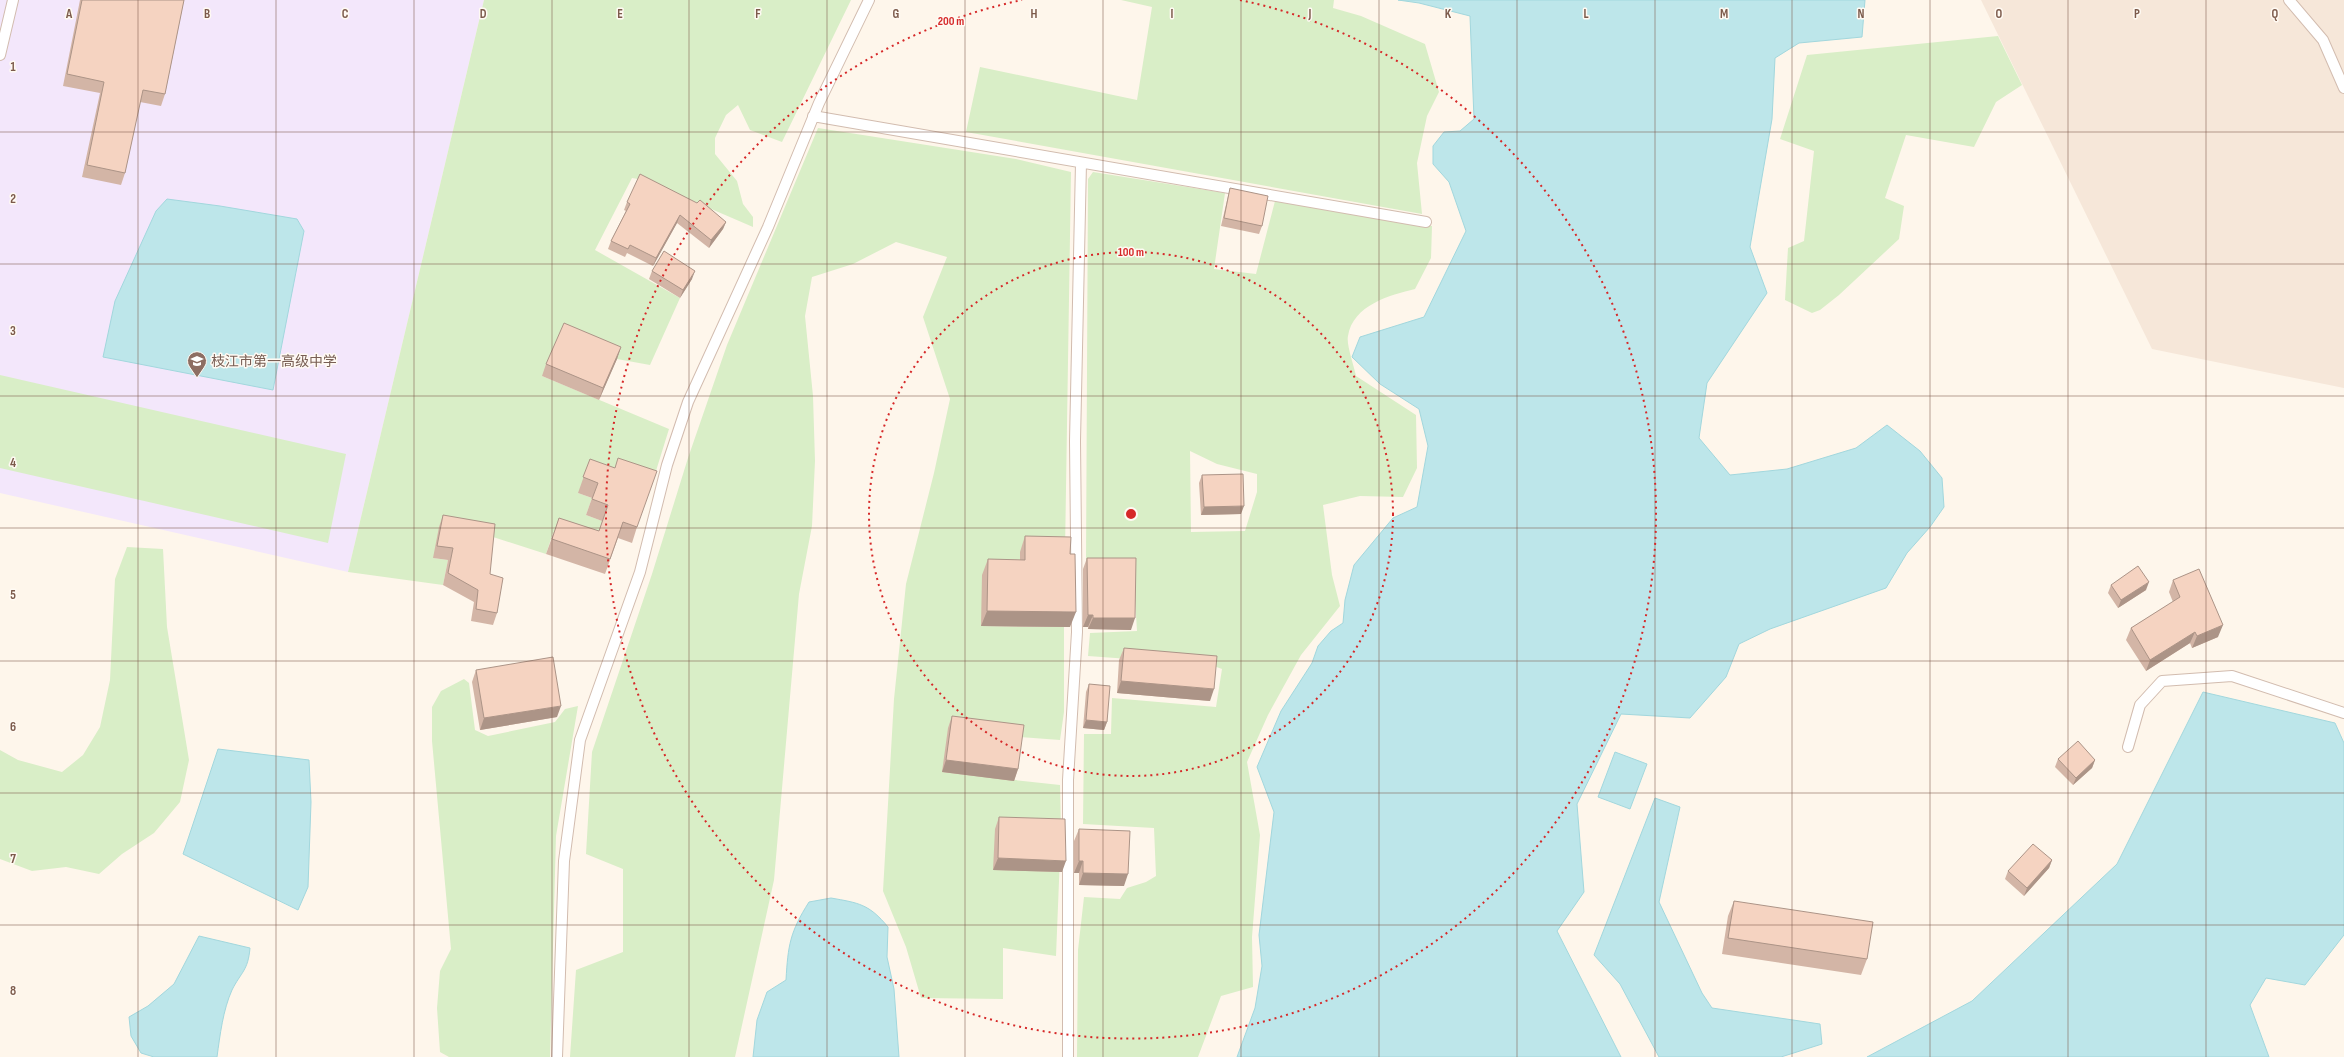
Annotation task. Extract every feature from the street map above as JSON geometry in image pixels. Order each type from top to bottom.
[{"type":"lane","points":[[0,55],[4,20],[13,0]]},
{"type":"lane","points":[[557,1057],[564,861],[580,740],[640,572],[667,465],[688,402],[768,227],[813,116],[870,0]]},
{"type":"lane","points":[[2289,0],[2323,40],[2344,88]]},
{"type":"lane","points":[[813,116],[1426,222]]},
{"type":"lane","points":[[1068,1057],[1068,780],[1077,632],[1075,433],[1081,163]]},
{"type":"lane","points":[[2128,747],[2140,705],[2162,681],[2232,676],[2344,713]]},
{"type":"shaded area","name":"枝江市第一高级中学","points":[[0,0],[484,0],[348,572],[0,493]]},
{"type":"shaded area","points":[[1981,0],[2344,0],[2344,388],[2152,349]]},
{"type":"green space","points":[[484,0],[851,0],[782,142],[750,130],[738,105],[726,115],[715,138],[715,154],[737,181],[743,204],[753,217],[753,227],[644,180],[632,178],[595,250],[680,298],[650,365],[617,359],[542,376],[669,429],[651,487],[578,493],[592,498],[586,515],[602,521],[593,547],[553,533],[546,554],[490,536],[433,558],[448,560],[443,585],[348,572]]},
{"type":"green space","points":[[1121,0],[1334,0],[1333,8],[1361,16],[1425,44],[1439,92],[1427,116],[1417,163],[1422,214],[966,132],[980,67],[1137,100],[1152,7]]},
{"type":"green space","points":[[1998,36],[2022,85],[1996,102],[1974,147],[1906,135],[1885,198],[1904,206],[1899,239],[1839,295],[1820,310],[1812,313],[1785,300],[1788,248],[1804,241],[1814,151],[1780,139],[1807,55]]},
{"type":"green space","points":[[818,128],[1016,159],[1071,172],[1065,552],[1020,552],[1020,575],[981,626],[1064,627],[1064,712],[1060,740],[1020,737],[942,772],[1060,785],[1061,831],[1056,956],[1003,948],[1003,999],[921,998],[906,947],[883,891],[894,699],[906,584],[934,473],[950,399],[923,317],[947,257],[896,242],[853,264],[812,277],[805,316],[813,396],[815,461],[812,526],[799,594],[774,880],[735,1057],[570,1057],[576,970],[623,952],[623,869],[586,854],[592,752],[652,574],[688,458],[727,345]]},
{"type":"green space","points":[[1093,172],[1225,193],[1214,269],[1256,274],[1275,201],[1432,226],[1431,258],[1415,289],[1384,298],[1365,309],[1357,316],[1351,325],[1348,336],[1349,350],[1356,376],[1416,415],[1417,468],[1403,497],[1360,496],[1323,505],[1332,575],[1340,606],[1301,655],[1268,715],[1247,762],[1260,835],[1252,937],[1253,987],[1221,996],[1198,1057],[1077,1057],[1078,950],[1084,897],[1120,899],[1127,888],[1146,882],[1156,876],[1154,828],[1083,824],[1084,734],[1111,734],[1112,698],[1216,707],[1222,669],[1211,665],[1088,656],[1090,633],[1137,631],[1133,565],[1086,563],[1088,179]],"holes":[[[1190,451],[1217,464],[1257,474],[1257,492],[1245,531],[1191,532]]]},
{"type":"green space","points":[[0,375],[346,454],[328,543],[0,468]]},
{"type":"green space","points":[[127,547],[163,549],[167,627],[189,760],[180,802],[154,833],[122,854],[99,874],[66,867],[32,871],[0,859],[0,750],[18,760],[62,772],[83,755],[100,727],[110,680],[115,579]]},
{"type":"green space","points":[[464,679],[469,683],[475,730],[488,736],[555,722],[565,709],[578,706],[556,836],[550,1057],[449,1057],[440,1052],[437,1008],[440,971],[451,949],[432,741],[432,707],[441,691]]},
{"type":"water","points":[[1398,0],[1865,0],[1862,37],[1799,43],[1775,58],[1772,119],[1750,247],[1767,293],[1707,383],[1699,438],[1730,475],[1787,469],[1856,448],[1887,425],[1920,451],[1942,478],[1944,507],[1930,527],[1907,553],[1886,588],[1770,629],[1739,644],[1726,677],[1690,718],[1621,714],[1577,804],[1584,892],[1557,931],[1621,1057],[1237,1057],[1255,1008],[1262,966],[1259,935],[1274,812],[1257,767],[1281,711],[1312,663],[1318,646],[1331,631],[1343,623],[1345,600],[1354,565],[1393,518],[1417,507],[1428,446],[1419,409],[1380,384],[1352,357],[1360,337],[1424,317],[1466,231],[1449,182],[1433,164],[1433,146],[1444,132],[1460,131],[1474,119],[1470,16],[1419,3]]},
{"type":"water","points":[[167,199],[297,219],[304,231],[273,390],[103,357],[115,301],[156,211]]},
{"type":"water","points":[[2203,692],[2335,723],[2344,743],[2344,935],[2305,985],[2266,978],[2250,1005],[2269,1057],[1867,1057],[1972,1001],[2117,864]]},
{"type":"water","points":[[218,749],[309,760],[311,802],[308,887],[298,910],[183,854]]},
{"type":"water","points":[[1615,752],[1647,764],[1630,809],[1598,797]]},
{"type":"water","points":[[1655,798],[1680,807],[1659,902],[1702,993],[1712,1008],[1820,1024],[1822,1044],[1781,1057],[1659,1057],[1620,984],[1594,955]]},
{"type":"water","points":[[831,898],[856,903],[869,909],[875,913],[888,927],[887,957],[894,989],[899,1057],[753,1057],[757,1020],[767,992],[786,980],[789,948],[798,922],[809,902]]},
{"type":"water","points":[[199,936],[250,948],[246,967],[232,990],[226,1006],[217,1057],[154,1057],[141,1053],[131,1036],[129,1017],[148,1006],[174,984]]},
{"type":"building","points":[[82,0],[184,0],[165,94],[143,90],[125,173],[87,165],[104,82],[67,74]]},
{"type":"building","points":[[640,174],[697,203],[700,200],[726,222],[711,240],[680,215],[656,258],[630,245],[628,249],[611,241],[630,204],[627,202]]},
{"type":"building","points":[[1230,188],[1268,196],[1262,226],[1224,218]]},
{"type":"building","points":[[664,251],[695,271],[683,290],[652,271]]},
{"type":"building","points":[[564,323],[621,347],[603,388],[546,364]]},
{"type":"building","points":[[618,458],[657,471],[637,527],[623,522],[610,559],[552,539],[559,518],[599,531],[608,505],[592,499],[598,483],[583,477],[590,459],[615,468]]},
{"type":"building","points":[[1243,474],[1244,506],[1204,507],[1202,475]]},
{"type":"building","points":[[443,515],[495,524],[490,574],[503,578],[497,613],[476,609],[478,590],[448,573],[453,548],[437,546]]},
{"type":"building","points":[[1025,536],[1071,537],[1070,554],[1075,554],[1076,612],[987,611],[988,559],[1025,560]]},
{"type":"building","points":[[1087,558],[1136,558],[1135,618],[1093,618],[1093,615],[1088,615]]},
{"type":"building","points":[[2138,566],[2149,582],[2121,600],[2111,585]]},
{"type":"building","points":[[2199,569],[2223,625],[2197,636],[2195,632],[2150,660],[2131,628],[2180,597],[2173,580]]},
{"type":"building","points":[[1124,648],[1217,656],[1214,689],[1121,681]]},
{"type":"building","points":[[553,657],[561,706],[484,718],[476,670]]},
{"type":"building","points":[[1089,684],[1110,686],[1107,722],[1086,720]]},
{"type":"building","points":[[952,716],[1024,725],[1018,769],[946,760]]},
{"type":"building","points":[[2078,741],[2095,760],[2076,778],[2058,759]]},
{"type":"building","points":[[999,817],[1065,819],[1066,861],[998,858]]},
{"type":"building","points":[[1079,829],[1130,831],[1128,874],[1083,873],[1083,861],[1079,861]]},
{"type":"building","points":[[2033,844],[2052,860],[2027,888],[2008,871]]},
{"type":"building","points":[[1734,901],[1873,922],[1867,959],[1728,938]]},
{"type":"place","name":"枝江市第一高级中学","points":[[197,378]]}]
